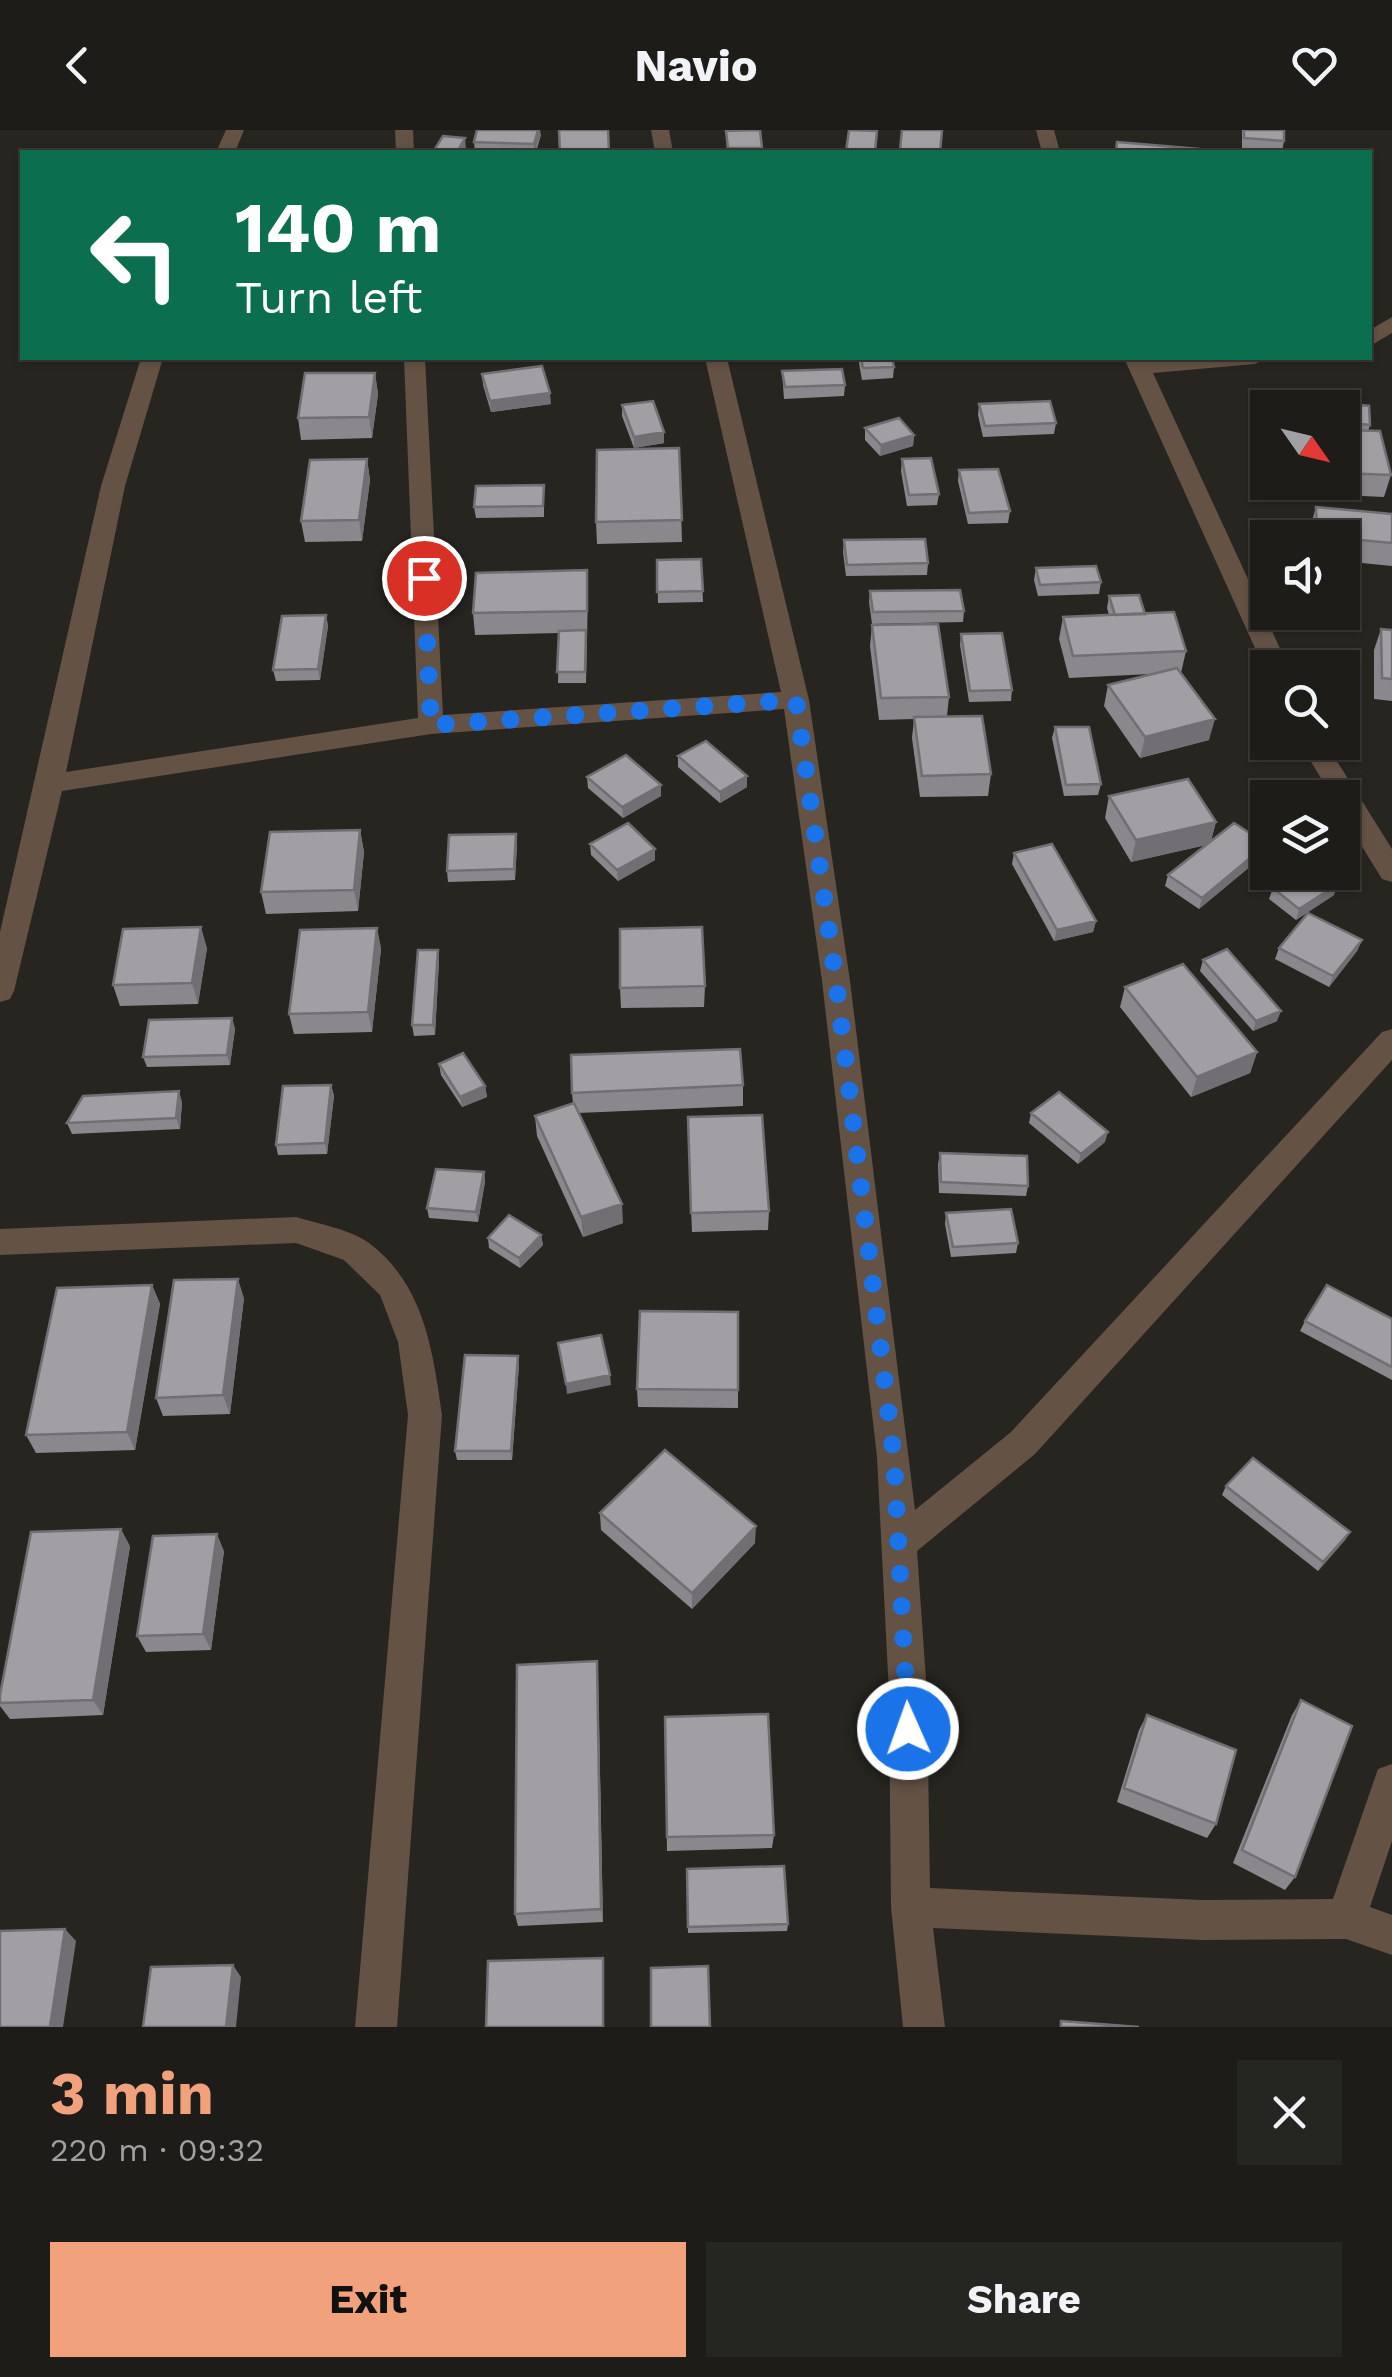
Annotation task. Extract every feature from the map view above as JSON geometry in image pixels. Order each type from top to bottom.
[{"type":"street","points":[[0,992],[50,784],[113,486],[151,360]]},
{"type":"street","points":[[414,360],[431,725]]},
{"type":"street","points":[[716,360],[796,700],[836,981],[894,1458],[908,1694],[912,1907],[924,2027]]},
{"type":"street","points":[[1208,360],[1138,363],[1269,650]]},
{"type":"street","points":[[50,784],[431,725],[796,700]]},
{"type":"street","points":[[1323,760],[1392,872]]},
{"type":"street","points":[[898,1545],[1023,1444],[1392,1040]]},
{"type":"street","points":[[0,1242],[296,1230],[355,1250],[393,1287],[416,1342],[425,1415],[376,2027]]},
{"type":"street","points":[[1346,1919],[1392,1783]]},
{"type":"street","points":[[912,1907],[1202,1920],[1346,1919],[1392,1935]]},
{"type":"building","points":[[477,130],[538,130],[534,144],[474,142]]},
{"type":"building","points":[[559,130],[608,130],[609,150],[560,150]]},
{"type":"building","points":[[760,130],[762,148],[728,148],[726,131]]},
{"type":"building","points":[[849,130],[877,131],[875,150],[846,150]]},
{"type":"building","points":[[902,130],[942,130],[940,150],[900,150]]},
{"type":"building","points":[[1244,130],[1284,130],[1284,141],[1244,138]]},
{"type":"building","points":[[443,136],[465,138],[458,150],[434,150]]},
{"type":"building","points":[[1117,142],[1199,149],[1199,150],[1116,150]]},
{"type":"building","points":[[861,360],[892,360],[894,367],[863,368]]},
{"type":"building","points":[[542,366],[550,393],[490,401],[482,374]]},
{"type":"building","points":[[842,369],[845,385],[785,387],[782,371]]},
{"type":"building","points":[[305,373],[375,373],[369,417],[298,418]]},
{"type":"building","points":[[653,401],[664,432],[634,437],[622,405]]},
{"type":"building","points":[[1050,401],[1056,423],[985,426],[979,404]]},
{"type":"building","points":[[1360,405],[1369,406],[1370,425],[1360,424]]},
{"type":"building","points":[[899,418],[914,435],[881,445],[865,428]]},
{"type":"building","points":[[1360,430],[1380,431],[1391,475],[1360,474]]},
{"type":"building","points":[[679,448],[682,520],[596,522],[597,450]]},
{"type":"building","points":[[931,458],[939,494],[909,495],[902,459]]},
{"type":"building","points":[[367,459],[359,520],[301,521],[310,460]]},
{"type":"building","points":[[998,469],[1010,511],[969,513],[959,470]]},
{"type":"building","points":[[544,485],[543,506],[474,507],[476,486]]},
{"type":"building","points":[[1316,507],[1392,514],[1392,543],[1360,540],[1360,520],[1316,520]]},
{"type":"building","points":[[925,539],[928,563],[847,565],[844,540]]},
{"type":"building","points":[[701,559],[703,591],[657,592],[657,560]]},
{"type":"building","points":[[1096,566],[1101,582],[1040,585],[1036,568]]},
{"type":"building","points":[[587,570],[587,611],[473,613],[476,573]]},
{"type":"building","points":[[960,590],[964,611],[873,612],[870,591]]},
{"type":"building","points":[[1139,595],[1145,614],[1115,615],[1109,596]]},
{"type":"building","points":[[1174,612],[1186,651],[1073,656],[1063,617]]},
{"type":"building","points":[[326,615],[318,669],[273,670],[282,616]]},
{"type":"building","points":[[938,624],[949,697],[881,698],[872,625]]},
{"type":"building","points":[[1381,629],[1392,630],[1392,679],[1382,678]]},
{"type":"building","points":[[586,630],[585,672],[557,672],[559,631]]},
{"type":"building","points":[[1002,633],[1012,690],[970,691],[961,634]]},
{"type":"building","points":[[1177,668],[1215,719],[1145,737],[1108,685]]},
{"type":"building","points":[[982,716],[991,774],[922,776],[914,717]]},
{"type":"building","points":[[1055,727],[1089,727],[1101,784],[1066,785]]},
{"type":"building","points":[[706,741],[747,776],[720,792],[678,756]]},
{"type":"building","points":[[626,755],[661,785],[622,807],[587,777]]},
{"type":"building","points":[[1188,779],[1216,822],[1136,840],[1109,796]]},
{"type":"building","points":[[628,823],[655,849],[617,870],[590,844]]},
{"type":"building","points":[[1234,823],[1250,833],[1250,858],[1202,898],[1168,875]]},
{"type":"building","points":[[360,830],[354,890],[261,892],[270,832]]},
{"type":"building","points":[[516,834],[514,869],[447,871],[449,835]]},
{"type":"building","points":[[1052,844],[1096,921],[1057,930],[1014,853]]},
{"type":"building","points":[[1275,890],[1329,890],[1299,909]]},
{"type":"building","points":[[1308,913],[1362,940],[1333,976],[1279,948]]},
{"type":"building","points":[[201,927],[192,983],[113,985],[123,929]]},
{"type":"building","points":[[702,927],[705,986],[620,988],[620,929]]},
{"type":"building","points":[[377,928],[368,1012],[289,1014],[300,930]]},
{"type":"building","points":[[1227,949],[1281,1011],[1256,1021],[1203,960]]},
{"type":"building","points":[[418,950],[438,950],[433,1025],[412,1025]]},
{"type":"building","points":[[1183,964],[1257,1052],[1197,1077],[1125,987]]},
{"type":"building","points":[[232,1018],[227,1055],[143,1057],[149,1020]]},
{"type":"building","points":[[740,1049],[743,1085],[572,1093],[571,1055]]},
{"type":"building","points":[[463,1053],[485,1086],[460,1097],[439,1064]]},
{"type":"building","points":[[331,1085],[325,1143],[276,1145],[283,1086]]},
{"type":"building","points":[[179,1091],[176,1118],[67,1123],[83,1096]]},
{"type":"building","points":[[1059,1092],[1108,1132],[1081,1154],[1031,1113]]},
{"type":"building","points":[[574,1103],[622,1204],[581,1217],[535,1116]]},
{"type":"building","points":[[762,1115],[769,1211],[691,1213],[688,1117]]},
{"type":"building","points":[[940,1153],[1027,1156],[1028,1186],[941,1182]]},
{"type":"building","points":[[436,1169],[484,1172],[476,1212],[427,1208]]},
{"type":"building","points":[[1011,1209],[1018,1243],[953,1247],[946,1213]]},
{"type":"building","points":[[509,1215],[541,1235],[519,1258],[488,1238]]},
{"type":"building","points":[[238,1279],[223,1395],[156,1398],[174,1280]]},
{"type":"building","points":[[152,1285],[127,1432],[26,1435],[57,1288]]},
{"type":"building","points":[[1327,1285],[1392,1319],[1392,1367],[1305,1321]]},
{"type":"building","points":[[640,1311],[738,1312],[738,1390],[637,1389]]},
{"type":"building","points":[[601,1335],[610,1375],[566,1384],[558,1343]]},
{"type":"building","points":[[465,1355],[518,1356],[511,1451],[455,1451]]},
{"type":"building","points":[[665,1450],[756,1526],[692,1593],[600,1513]]},
{"type":"building","points":[[1253,1458],[1350,1532],[1323,1562],[1226,1486]]},
{"type":"building","points":[[121,1529],[93,1700],[0,1703],[31,1532]]},
{"type":"building","points":[[217,1534],[203,1634],[137,1636],[153,1536]]},
{"type":"building","points":[[597,1661],[601,1909],[515,1914],[517,1665]]},
{"type":"building","points":[[1301,1700],[1352,1726],[1295,1877],[1242,1850]]},
{"type":"building","points":[[768,1714],[774,1835],[667,1837],[665,1717]]},
{"type":"building","points":[[1147,1715],[1236,1750],[1216,1824],[1124,1788]]},
{"type":"building","points":[[784,1866],[788,1924],[688,1927],[687,1869]]},
{"type":"building","points":[[65,1929],[50,2027],[0,2027],[0,1931]]},
{"type":"building","points":[[603,1958],[603,2027],[486,2027],[488,1961]]},
{"type":"building","points":[[233,1965],[226,2027],[143,2027],[151,1967]]},
{"type":"building","points":[[708,1966],[710,2027],[651,2027],[651,1968]]},
{"type":"building","points":[[1061,2021],[1139,2027],[1061,2027]]},
{"type":"route","points":[[424,578],[431,725],[796,700],[836,981],[894,1458],[908,1729]]}]
